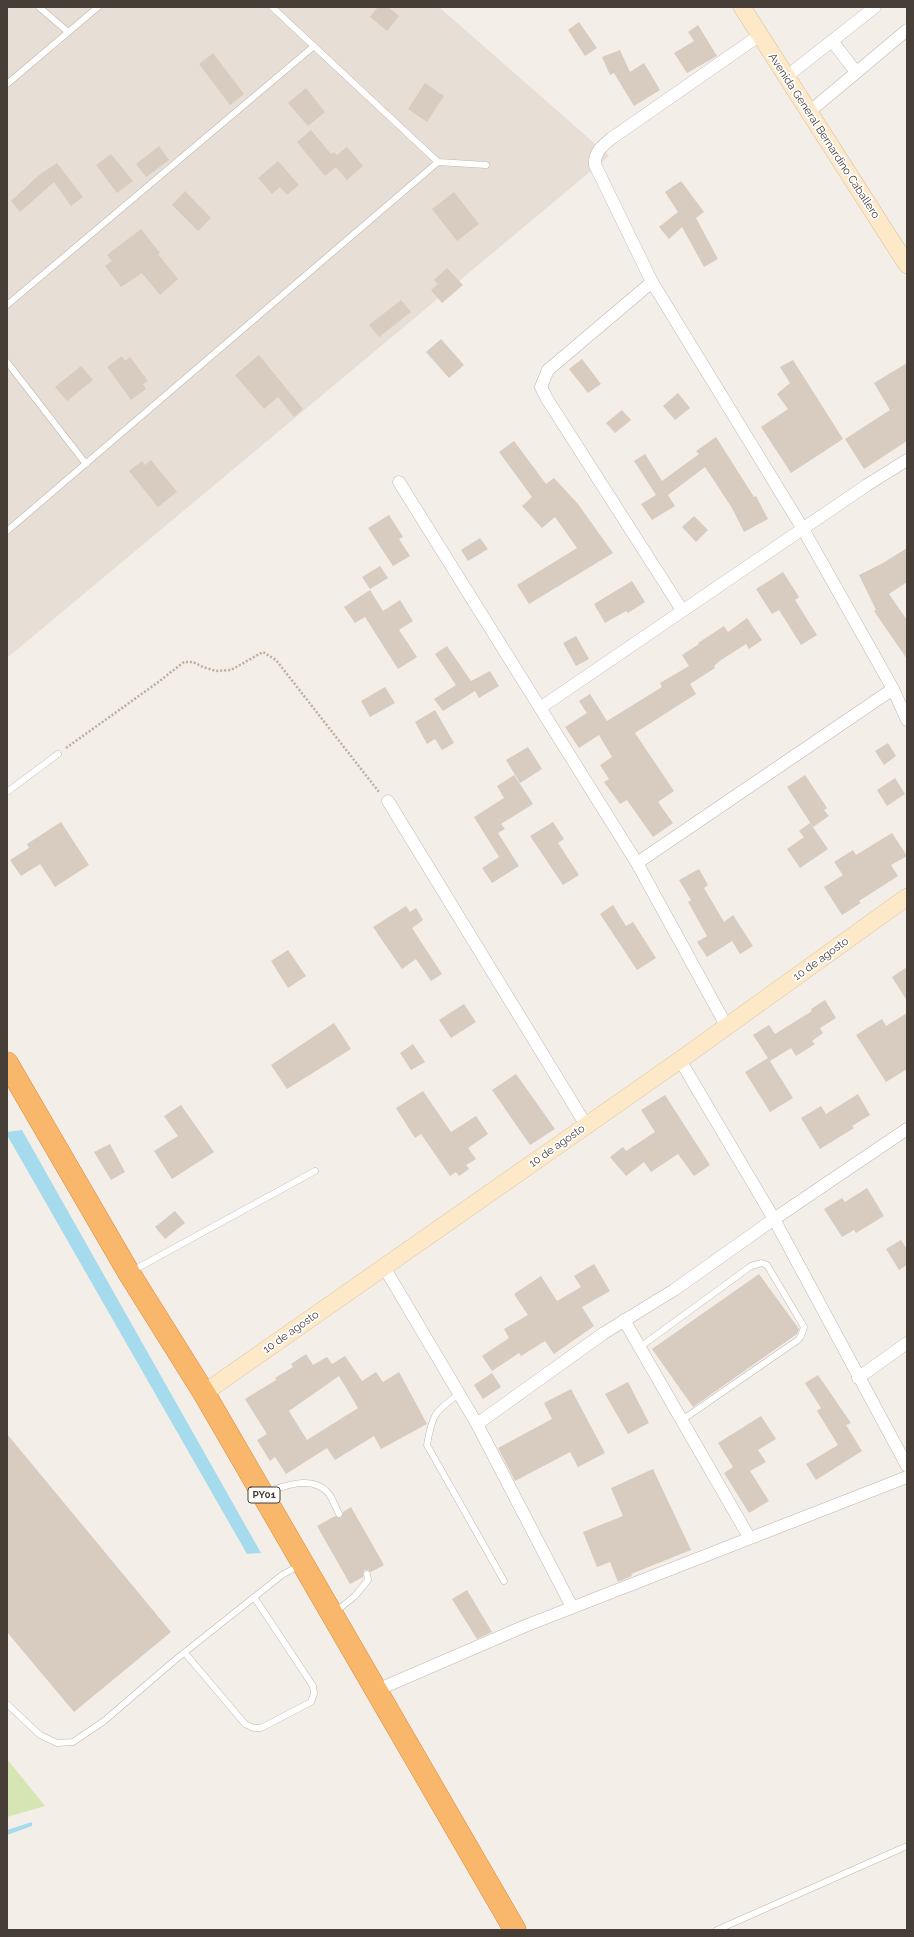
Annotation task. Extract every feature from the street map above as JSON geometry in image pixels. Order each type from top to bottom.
[{"type":"highway","name":"PY01","points":[[7,1063],[129,1273],[204,1392],[515,1930]]},
{"type":"street","name":"Avenida General Bernardino Caballero","points":[[742,7],[906,262]]},
{"type":"street","points":[[786,77],[875,7]]},
{"type":"street","points":[[809,112],[907,30]]},
{"type":"street","points":[[760,35],[601,147],[594,156],[597,173],[652,282],[803,529],[893,689],[907,720]]},
{"type":"street","points":[[832,41],[856,72]]},
{"type":"street","points":[[652,282],[548,370],[541,387],[547,399],[682,610]]},
{"type":"street","points":[[540,708],[682,610],[907,460]]},
{"type":"street","points":[[399,482],[638,863],[727,1027]]},
{"type":"street","points":[[638,863],[893,689]]},
{"type":"street","points":[[388,802],[586,1125]]},
{"type":"street","name":"10 de agosto","points":[[204,1392],[727,1027],[907,896]]},
{"type":"street","points":[[680,1060],[774,1219],[858,1378],[907,1466]]},
{"type":"street","points":[[477,1424],[624,1320],[674,1290],[774,1219],[907,1129]]},
{"type":"street","points":[[384,1267],[477,1424],[572,1607]]},
{"type":"street","points":[[624,1320],[749,1537]]},
{"type":"street","points":[[858,1378],[907,1343]]},
{"type":"street","points":[[377,1690],[524,1626],[749,1537],[907,1477]]},
{"type":"lane","points":[[39,7],[68,32]]},
{"type":"lane","points":[[7,84],[98,7]]},
{"type":"lane","points":[[272,7],[438,162],[486,165]]},
{"type":"lane","points":[[7,305],[314,46]]},
{"type":"lane","points":[[7,531],[438,162]]},
{"type":"lane","points":[[7,362],[86,464]]},
{"type":"lane","points":[[7,792],[58,754]]},
{"type":"lane","points":[[129,1273],[315,1171]]},
{"type":"lane","points":[[640,1347],[751,1266],[762,1263],[767,1265],[804,1327],[798,1340],[682,1420]]},
{"type":"lane","points":[[459,1394],[440,1408],[430,1428],[427,1445],[504,1581]]},
{"type":"lane","points":[[263,1493],[300,1482],[311,1484],[320,1487],[328,1494],[339,1514]]},
{"type":"lane","points":[[7,1704],[40,1735],[57,1743],[73,1742],[104,1721],[185,1653],[282,1575],[304,1564]]},
{"type":"lane","points":[[333,1614],[362,1588],[368,1580],[368,1574]]},
{"type":"lane","points":[[185,1653],[245,1724],[254,1728],[261,1728],[310,1702],[314,1694],[313,1686],[254,1597]]},
{"type":"lane","points":[[717,1930],[907,1846]]},
{"type":"path","points":[[58,754],[184,662],[193,662],[203,668],[216,671],[231,670],[263,652],[276,660],[365,776],[388,802]]},
{"type":"shaded area","points":[[7,7],[439,7],[609,156],[7,658]]},
{"type":"green space","points":[[7,1759],[45,1806],[7,1817]]},
{"type":"water","points":[[22,1130],[261,1553],[247,1554],[7,1135],[7,1132]]},
{"type":"water","points":[[32,1822],[32,1826],[7,1835],[7,1830]]},
{"type":"building","points":[[378,7],[388,7],[399,16],[387,31],[370,17]]},
{"type":"building","points":[[579,22],[597,48],[585,56],[568,30]]},
{"type":"building","points":[[698,25],[717,56],[687,73],[674,53],[694,41],[688,32]]},
{"type":"building","points":[[620,50],[630,72],[644,63],[660,90],[634,106],[614,73],[610,75],[602,57]]},
{"type":"building","points":[[213,53],[244,94],[230,105],[199,64]]},
{"type":"building","points":[[425,83],[444,96],[427,122],[408,109]]},
{"type":"building","points":[[306,88],[325,112],[308,126],[288,103]]},
{"type":"building","points":[[311,130],[331,154],[334,152],[337,155],[347,147],[363,166],[347,180],[336,167],[325,176],[297,142]]},
{"type":"building","points":[[159,146],[169,160],[146,177],[136,164]]},
{"type":"building","points":[[111,154],[133,181],[117,193],[96,165]]},
{"type":"building","points":[[278,161],[299,185],[287,195],[280,187],[272,194],[258,178]]},
{"type":"building","points":[[57,163],[83,197],[71,206],[54,182],[20,212],[11,201],[39,175]]},
{"type":"building","points":[[681,181],[704,212],[696,218],[718,259],[704,267],[682,227],[669,239],[659,227],[678,212],[665,192]]},
{"type":"building","points":[[185,191],[211,218],[198,231],[172,205]]},
{"type":"building","points":[[454,192],[479,224],[457,241],[432,209]]},
{"type":"building","points":[[141,229],[160,253],[158,254],[178,279],[160,295],[142,273],[121,287],[105,266],[112,261],[107,255]]},
{"type":"building","points":[[447,268],[463,285],[442,303],[431,290],[438,284],[434,280]]},
{"type":"building","points":[[401,300],[411,312],[379,337],[369,325]]},
{"type":"building","points":[[441,339],[464,365],[449,378],[426,352]]},
{"type":"building","points":[[259,355],[303,409],[294,417],[278,397],[264,409],[235,375]]},
{"type":"building","points":[[122,356],[125,361],[130,357],[148,381],[143,384],[146,389],[131,400],[107,367]]},
{"type":"building","points":[[582,359],[601,384],[588,393],[569,369]]},
{"type":"building","points":[[793,360],[843,439],[791,473],[761,427],[788,409],[777,394],[790,383],[780,367]]},
{"type":"building","points":[[907,363],[907,441],[864,469],[845,439],[890,410],[874,383]]},
{"type":"building","points":[[81,366],[93,380],[67,401],[55,387]]},
{"type":"building","points":[[678,393],[690,408],[675,420],[663,406]]},
{"type":"building","points":[[622,410],[631,420],[615,433],[606,423]]},
{"type":"building","points":[[716,437],[754,497],[756,496],[768,519],[744,532],[732,508],[705,467],[668,495],[675,506],[652,520],[641,504],[656,495],[634,461],[645,454],[662,481],[699,454],[696,451]]},
{"type":"building","points":[[514,441],[546,484],[554,478],[578,504],[613,553],[529,604],[517,585],[577,548],[555,517],[542,528],[522,506],[532,497],[499,452]]},
{"type":"building","points":[[151,460],[177,492],[158,507],[129,471],[142,461],[145,465]]},
{"type":"building","points":[[389,515],[403,537],[399,539],[410,556],[393,566],[368,528]]},
{"type":"building","points":[[694,516],[708,530],[696,542],[682,527]]},
{"type":"building","points":[[480,538],[488,549],[468,561],[461,550]]},
{"type":"building","points":[[907,548],[907,582],[889,594],[907,620],[907,659],[874,611],[876,610],[859,575],[883,563]]},
{"type":"building","points":[[380,566],[388,578],[370,589],[362,577]]},
{"type":"building","points":[[783,572],[799,597],[795,600],[817,635],[801,645],[779,610],[772,614],[756,589]]},
{"type":"building","points":[[632,581],[645,602],[628,613],[626,611],[605,623],[594,604]]},
{"type":"building","points":[[370,590],[383,611],[400,600],[413,621],[399,630],[417,657],[398,669],[365,617],[355,623],[344,607]]},
{"type":"building","points":[[747,618],[762,640],[749,649],[746,644],[721,660],[714,666],[715,668],[690,684],[696,694],[635,733],[674,791],[658,802],[673,823],[653,837],[627,800],[620,804],[604,782],[609,779],[600,765],[612,757],[599,735],[579,748],[565,727],[587,713],[579,701],[590,694],[607,721],[662,687],[660,683],[689,666],[682,655],[699,644],[698,643],[724,626],[728,632]]},
{"type":"building","points":[[576,636],[589,659],[576,666],[563,643]]},
{"type":"building","points":[[447,646],[471,681],[490,671],[499,686],[479,698],[475,691],[443,711],[434,699],[456,685],[435,654]]},
{"type":"building","points":[[385,687],[395,703],[370,717],[361,701]]},
{"type":"building","points":[[435,710],[454,743],[442,750],[435,739],[427,744],[415,722]]},
{"type":"building","points":[[888,743],[896,756],[884,765],[875,751]]},
{"type":"building","points":[[528,747],[542,769],[520,783],[506,760]]},
{"type":"building","points":[[514,775],[533,804],[501,824],[505,829],[498,833],[519,866],[492,883],[482,868],[499,857],[474,817],[504,798],[497,786]]},
{"type":"building","points":[[805,775],[827,808],[824,810],[829,816],[813,827],[787,787]]},
{"type":"building","points":[[895,778],[905,794],[887,806],[877,790]]},
{"type":"building","points":[[61,822],[89,865],[55,887],[40,864],[21,876],[10,860],[29,848],[27,844]]},
{"type":"building","points":[[553,822],[564,839],[558,843],[579,875],[563,885],[530,836]]},
{"type":"building","points":[[810,823],[828,849],[800,868],[787,849],[804,837],[799,831]]},
{"type":"building","points":[[892,833],[907,856],[891,865],[898,876],[859,901],[861,903],[842,915],[824,887],[843,875],[834,862],[853,850],[856,855]]},
{"type":"building","points":[[699,869],[708,885],[704,888],[724,922],[733,915],[753,946],[740,954],[732,941],[707,957],[697,942],[707,936],[688,902],[691,900],[679,880]]},
{"type":"building","points":[[613,905],[626,926],[633,922],[656,958],[637,970],[600,914]]},
{"type":"building","points":[[406,906],[410,912],[416,908],[423,920],[412,928],[442,974],[431,981],[416,959],[402,969],[373,927]]},
{"type":"building","points":[[288,950],[306,976],[288,988],[271,961]]},
{"type":"building","points":[[907,967],[907,1001],[892,977]]},
{"type":"building","points":[[825,1000],[836,1018],[820,1028],[823,1033],[812,1041],[815,1044],[796,1056],[791,1048],[770,1061],[753,1035],[769,1025],[775,1034],[812,1011],[811,1009]]},
{"type":"building","points":[[464,1004],[476,1022],[451,1038],[439,1020]]},
{"type":"building","points":[[907,1013],[907,1069],[886,1082],[856,1035],[882,1019],[886,1026]]},
{"type":"building","points":[[334,1023],[351,1049],[287,1089],[271,1065]]},
{"type":"building","points":[[413,1044],[425,1062],[411,1070],[400,1053]]},
{"type":"building","points":[[768,1058],[793,1098],[770,1112],[745,1072]]},
{"type":"building","points":[[516,1074],[555,1129],[530,1145],[492,1090]]},
{"type":"building","points":[[423,1091],[451,1132],[476,1116],[488,1134],[468,1148],[476,1159],[466,1165],[469,1169],[459,1176],[456,1172],[450,1176],[421,1134],[415,1138],[396,1108]]},
{"type":"building","points":[[858,1094],[870,1115],[852,1126],[854,1128],[820,1149],[801,1118],[821,1106],[826,1114]]},
{"type":"building","points":[[665,1095],[710,1165],[694,1176],[678,1154],[651,1172],[644,1162],[626,1176],[610,1157],[623,1147],[626,1151],[655,1132],[641,1110]]},
{"type":"building","points":[[181,1105],[214,1152],[172,1179],[154,1151],[178,1136],[164,1116]]},
{"type":"building","points":[[110,1144],[125,1172],[111,1180],[94,1152]]},
{"type":"building","points":[[867,1188],[884,1216],[856,1233],[854,1230],[842,1237],[824,1209],[842,1198],[845,1202]]},
{"type":"building","points":[[175,1211],[185,1223],[165,1239],[155,1227]]},
{"type":"building","points":[[901,1240],[907,1249],[907,1265],[899,1270],[886,1249]]},
{"type":"building","points":[[594,1264],[610,1291],[582,1307],[594,1326],[554,1354],[545,1341],[521,1356],[519,1353],[492,1371],[482,1356],[509,1338],[504,1329],[528,1315],[514,1294],[541,1276],[557,1301],[581,1287],[574,1276]]},
{"type":"building","points":[[759,1274],[799,1329],[797,1334],[693,1407],[652,1349]]},
{"type":"building","points":[[306,1354],[313,1365],[327,1357],[332,1364],[345,1356],[362,1381],[376,1372],[383,1382],[399,1372],[427,1424],[381,1449],[374,1436],[335,1460],[327,1448],[286,1474],[275,1457],[270,1461],[257,1440],[267,1434],[245,1399],[276,1380],[275,1378],[293,1367],[291,1364]],"holes":[[[339,1376],[358,1408],[307,1440],[289,1411]]]},
{"type":"building","points":[[492,1373],[501,1387],[483,1399],[474,1385]]},
{"type":"building","points":[[818,1375],[851,1423],[846,1425],[862,1451],[816,1480],[806,1464],[838,1445],[817,1411],[821,1408],[805,1383]]},
{"type":"building","points":[[628,1382],[649,1423],[628,1434],[605,1394]]},
{"type":"building","points":[[571,1389],[605,1453],[578,1467],[570,1452],[515,1481],[498,1448],[552,1419],[544,1403]]},
{"type":"building","points":[[761,1416],[776,1439],[758,1450],[766,1462],[750,1471],[769,1501],[749,1513],[724,1473],[733,1467],[718,1443]]},
{"type":"building","points":[[7,1434],[171,1632],[74,1712],[7,1632]]},
{"type":"building","points":[[653,1469],[691,1550],[631,1574],[632,1576],[618,1582],[610,1562],[597,1567],[583,1532],[623,1516],[611,1488]]},
{"type":"building","points":[[351,1507],[384,1565],[371,1572],[364,1570],[363,1577],[350,1584],[317,1526],[335,1516],[341,1518],[343,1512]]},
{"type":"building","points":[[467,1590],[492,1632],[477,1639],[452,1599]]}]
